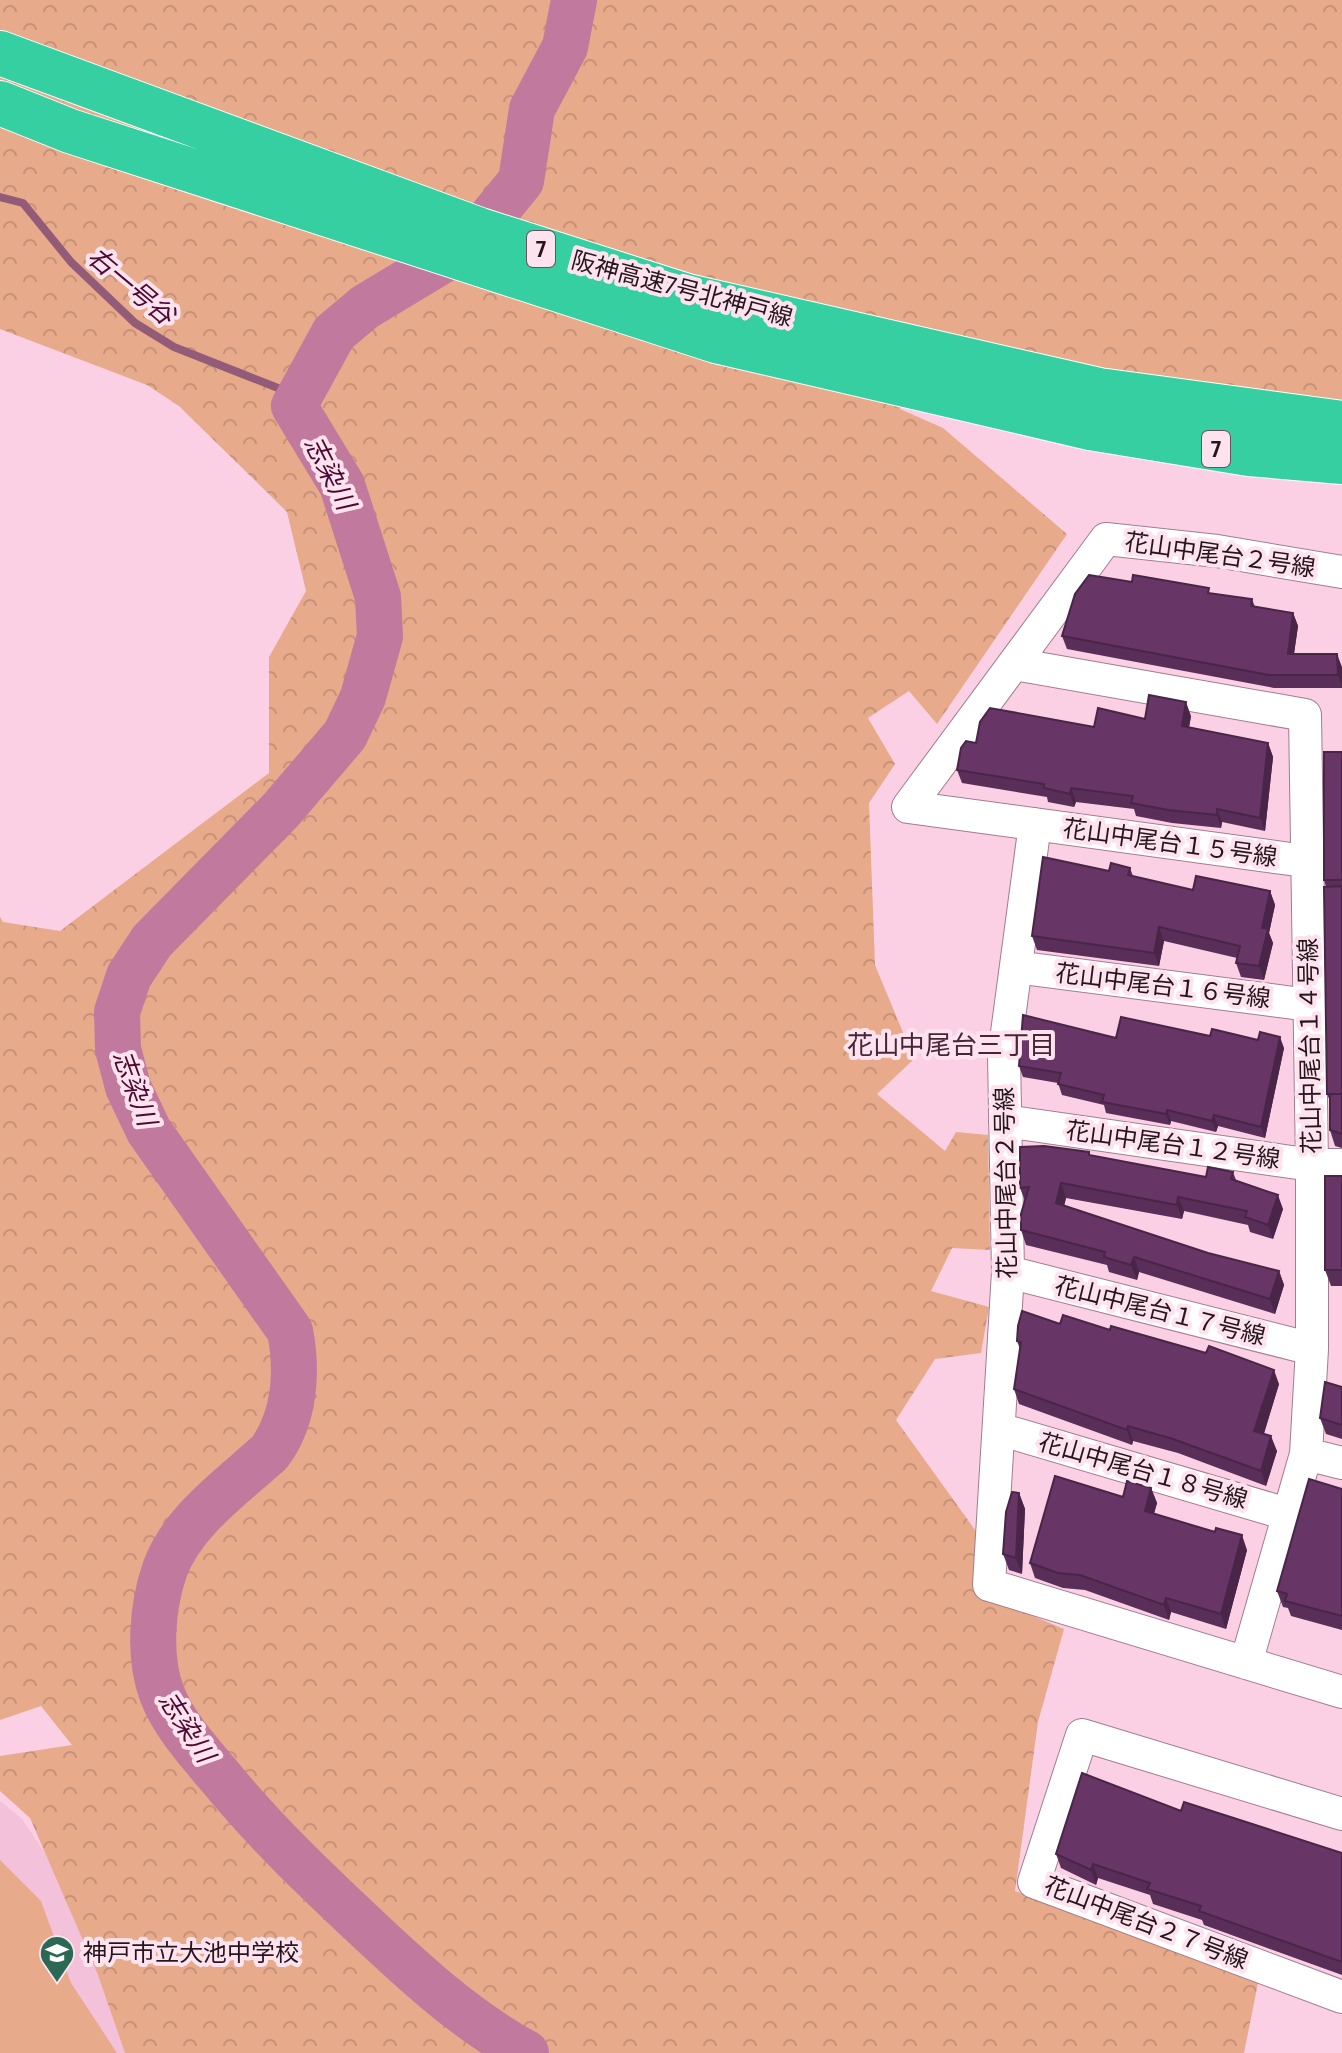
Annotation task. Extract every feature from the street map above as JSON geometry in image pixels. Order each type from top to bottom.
[{"type":"highway","name":"阪神高速7号北神戸線","points":[[0,53],[480,230],[687,296],[1249,454],[1342,462]]},
{"type":"highway","name":"阪神高速7号北神戸線","points":[[0,103],[70,131],[716,341],[1095,409],[1342,423]]},
{"type":"street","name":"花山中尾台２号線","points":[[1342,572],[1217,551],[1106,539],[908,807],[1035,824],[1004,1055],[1008,1272],[989,1585],[1342,1692]]},
{"type":"street","name":"花山中尾台１４号線","points":[[1014,664],[1305,715],[1309,1005],[1327,1165],[1306,1454],[1246,1663]]},
{"type":"street","name":"花山中尾台１５号線","points":[[1035,824],[1305,861]]},
{"type":"street","name":"花山中尾台１６号線","points":[[1016,967],[1309,1005]]},
{"type":"street","name":"花山中尾台１２号線","points":[[1005,1121],[1327,1165]]},
{"type":"street","name":"花山中尾台１７号線","points":[[1008,1272],[1312,1349]]},
{"type":"street","name":"花山中尾台１８号線","points":[[999,1429],[1287,1514]]},
{"type":"street","points":[[1306,1454],[1342,1463]]},
{"type":"street","name":"花山中尾台２７号線","points":[[1342,1814],[1082,1735],[1034,1882],[1342,1997]]},
{"type":"shaded area","name":"神戸市立大池中学校","points":[[0,1801],[22,1819],[87,1915],[140,2053],[0,2053]]},
{"type":"green space","points":[[0,0],[1342,0],[1342,406],[1222,405],[923,338],[900,409],[943,428],[1067,534],[937,724],[909,691],[868,718],[895,764],[869,803],[875,965],[914,1059],[877,1094],[945,1151],[956,1132],[988,1135],[990,1250],[952,1248],[931,1291],[989,1307],[981,1353],[935,1359],[896,1420],[978,1534],[976,1592],[1064,1629],[1038,1722],[1015,1891],[1259,1978],[1244,2053],[125,2053],[98,1975],[30,1818],[0,1791],[0,1756],[72,1745],[41,1706],[0,1720],[0,917],[3,922],[60,931],[269,773],[269,657],[306,591],[287,512],[179,406],[147,385],[0,329]]},
{"type":"green space","points":[[0,1860],[41,1901],[71,1983],[117,2053],[0,2053]]},
{"type":"building","points":[[1089,575],[1132,582],[1133,575],[1209,588],[1208,593],[1252,599],[1251,606],[1293,613],[1288,654],[1337,654],[1338,675],[1269,675],[1062,636],[1075,594]]},
{"type":"building","points":[[1149,695],[1186,702],[1182,726],[1268,743],[1260,818],[1217,809],[1217,815],[1168,810],[1131,803],[1133,796],[1071,788],[1070,794],[1044,788],[1044,784],[957,770],[961,748],[966,741],[976,743],[980,722],[990,708],[1094,727],[1098,708],[1145,719]]},
{"type":"building","points":[[1324,752],[1342,752],[1342,880],[1324,880]]},
{"type":"building","points":[[1043,857],[1109,871],[1111,863],[1130,868],[1128,875],[1193,890],[1196,876],[1270,891],[1262,928],[1268,929],[1259,966],[1236,963],[1240,946],[1159,927],[1154,953],[1032,936]]},
{"type":"building","points":[[1342,886],[1342,1094],[1327,1094],[1324,887]]},
{"type":"building","points":[[1023,1015],[1116,1038],[1121,1017],[1210,1036],[1212,1029],[1258,1040],[1260,1032],[1280,1037],[1261,1127],[1214,1115],[1212,1121],[1167,1110],[1166,1114],[1102,1102],[1104,1095],[1058,1084],[1061,1073],[1019,1066]]},
{"type":"building","points":[[1330,1094],[1342,1094],[1342,1134],[1330,1130]]},
{"type":"building","points":[[1044,1146],[1089,1152],[1089,1155],[1206,1177],[1208,1167],[1233,1172],[1231,1179],[1278,1195],[1268,1225],[1245,1217],[1247,1211],[1178,1197],[1177,1205],[1061,1183],[1056,1203],[1208,1253],[1279,1271],[1270,1299],[1134,1257],[1131,1265],[1104,1257],[1105,1252],[1021,1230],[1021,1214],[1029,1187],[1020,1188],[1020,1147]]},
{"type":"building","points":[[1325,1176],[1342,1176],[1342,1270],[1325,1270]]},
{"type":"building","points":[[1022,1311],[1060,1324],[1063,1315],[1110,1330],[1111,1326],[1206,1353],[1209,1346],[1274,1370],[1254,1431],[1271,1436],[1261,1471],[1173,1439],[1128,1426],[1127,1430],[1014,1389],[1021,1342],[1017,1341],[1018,1326]]},
{"type":"building","points":[[1325,1382],[1342,1387],[1342,1425],[1320,1418]]},
{"type":"building","points":[[1055,1476],[1123,1497],[1127,1481],[1151,1488],[1145,1511],[1215,1532],[1216,1528],[1242,1535],[1221,1614],[1166,1598],[1164,1605],[1080,1575],[1058,1573],[1030,1563]]},
{"type":"building","points":[[1309,1479],[1342,1489],[1342,1616],[1285,1601],[1287,1594],[1277,1591]]},
{"type":"building","points":[[1012,1492],[1019,1493],[1016,1558],[1003,1554],[1006,1512]]},
{"type":"building","points":[[1082,1773],[1181,1811],[1184,1802],[1342,1853],[1342,1962],[1199,1911],[1201,1906],[1147,1889],[1150,1883],[1093,1864],[1091,1870],[1056,1854]]},
{"type":"waterway","name":"志染川","points":[[526,2053],[483,2027],[443,1996],[311,1875],[196,1749],[173,1717],[162,1694],[155,1664],[153,1632],[165,1569],[173,1551],[196,1519],[270,1452],[285,1424],[292,1394],[294,1362],[290,1331],[149,1131],[128,1087],[118,1049],[117,1012],[129,976],[152,941],[281,810],[345,735],[363,697],[380,636],[378,597],[342,485],[294,406],[334,333],[365,307],[443,260],[489,220],[521,181],[532,109],[565,47],[574,0]]},
{"type":"waterway","name":"右一号谷","points":[[0,197],[23,203],[71,262],[135,323],[174,347],[278,388],[294,406]]},
{"type":"place","name":"神戸市立大池中学校","points":[[57,1984]]},
{"type":"district","name":"花山中尾台三丁目","points":[[951,1045]]}]
